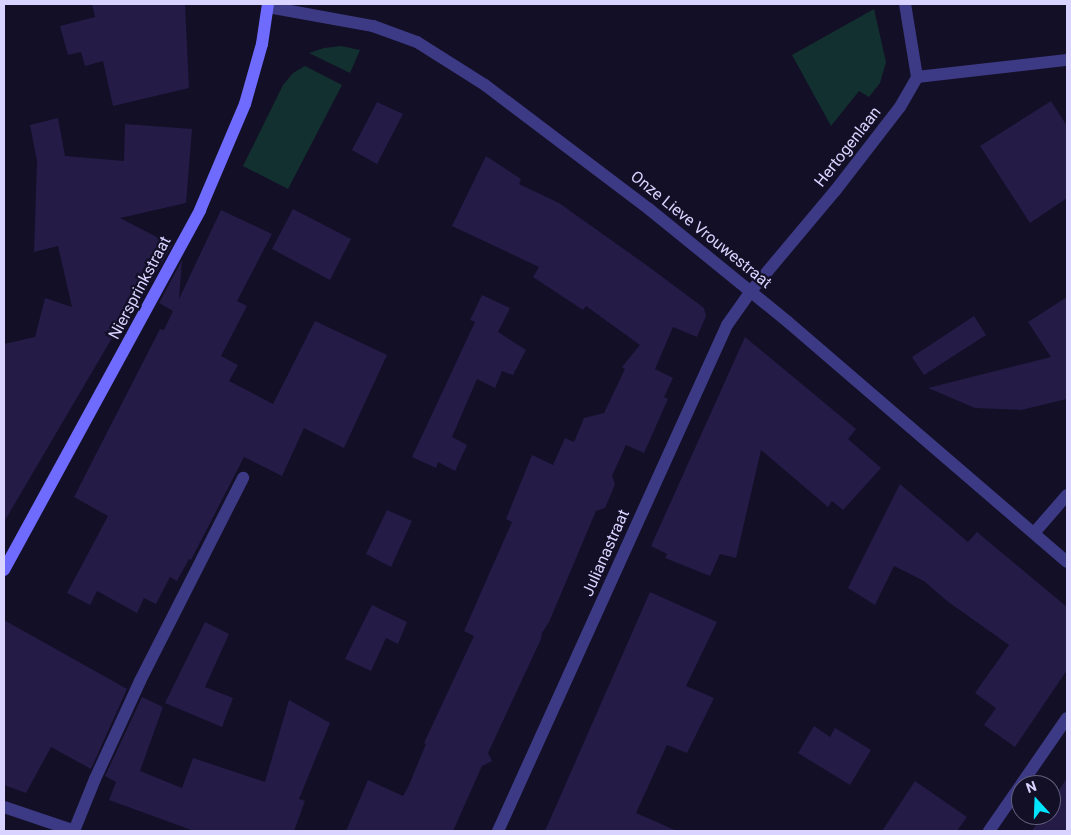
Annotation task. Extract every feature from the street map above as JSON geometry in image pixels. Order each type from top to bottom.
[{"type":"main road","name":"Niersprinkstraat","points":[[4,570],[200,210],[245,104],[262,44],[268,5]]},
{"type":"street","points":[[905,4],[917,77],[1067,60]]},
{"type":"street","name":"Onze Lieve Vrouwestraat","points":[[268,5],[373,26],[416,42],[485,85],[549,132],[751,291],[1067,562]]},
{"type":"street","name":"Hertogenlaan","points":[[751,291],[900,108],[917,77]]},
{"type":"street","name":"Julianastraat","points":[[498,831],[727,325],[751,291]]},
{"type":"street","points":[[4,806],[74,831],[95,779],[140,681],[243,478]]},
{"type":"street","points":[[1034,533],[1067,495]]},
{"type":"street","points":[[989,831],[1067,718]]},
{"type":"green space","points":[[874,9],[886,62],[880,83],[869,97],[859,91],[831,126],[792,55]]},
{"type":"green space","points":[[341,46],[360,50],[350,73],[309,53],[324,48]]},
{"type":"green space","points":[[305,66],[342,85],[288,189],[243,166],[283,85],[293,73]]},
{"type":"building","points":[[92,4],[185,4],[189,88],[113,106],[103,61],[85,66],[81,52],[68,55],[60,26],[95,17]]},
{"type":"building","points":[[1051,101],[1067,126],[1067,198],[1030,223],[980,146]]},
{"type":"building","points":[[377,102],[403,114],[377,164],[352,150]]},
{"type":"building","points":[[58,118],[65,156],[124,161],[125,124],[192,129],[186,203],[120,218],[172,245],[144,295],[139,292],[4,522],[4,344],[35,337],[45,298],[72,307],[58,246],[34,252],[37,161],[30,125]]},
{"type":"building","points":[[486,156],[521,179],[519,184],[559,203],[649,267],[704,308],[706,316],[697,337],[673,327],[655,369],[673,378],[664,397],[668,399],[644,453],[626,445],[612,476],[615,484],[605,508],[596,511],[549,622],[542,633],[541,639],[488,753],[492,761],[482,766],[453,831],[346,831],[368,780],[403,796],[409,785],[426,744],[424,743],[474,636],[464,631],[512,522],[506,519],[532,455],[553,465],[565,438],[574,442],[584,418],[604,413],[625,369],[622,367],[640,345],[586,306],[583,310],[533,277],[539,267],[452,226]]},
{"type":"building","points":[[293,209],[351,239],[330,280],[272,249]]},
{"type":"building","points":[[221,210],[272,234],[237,301],[247,306],[221,356],[238,365],[229,381],[273,404],[315,321],[387,355],[344,448],[304,428],[282,476],[244,457],[191,560],[189,559],[177,581],[170,577],[156,604],[144,598],[137,613],[97,591],[90,605],[67,593],[108,516],[74,497],[160,329],[164,330],[173,311],[159,303],[182,260],[179,299]]},
{"type":"building","points":[[482,295],[510,308],[498,332],[526,350],[513,375],[502,371],[495,388],[477,379],[452,437],[467,445],[455,471],[438,462],[436,468],[412,457],[475,322],[470,320]]},
{"type":"building","points":[[1067,297],[1067,399],[1021,410],[975,408],[928,388],[1051,357],[1028,322]]},
{"type":"building","points":[[974,316],[986,335],[924,375],[912,357]]},
{"type":"building","points":[[745,337],[856,429],[848,439],[881,468],[843,510],[832,501],[828,507],[761,450],[736,558],[720,554],[710,576],[665,558],[667,554],[651,546]]},
{"type":"building","points":[[900,484],[968,542],[977,532],[1067,607],[1067,670],[1015,747],[984,725],[996,708],[975,693],[1009,645],[947,601],[924,581],[894,566],[875,605],[848,588]]},
{"type":"building","points":[[387,510],[412,521],[391,567],[366,554]]},
{"type":"building","points":[[650,592],[717,622],[686,686],[714,698],[687,753],[667,745],[636,813],[677,831],[545,831]]},
{"type":"building","points":[[372,605],[407,622],[398,644],[386,638],[371,671],[345,659]]},
{"type":"building","points":[[4,620],[127,689],[91,769],[51,747],[26,793],[4,785]]},
{"type":"building","points":[[205,622],[229,634],[205,687],[233,698],[222,727],[165,703]]},
{"type":"building","points":[[142,697],[163,707],[140,771],[182,788],[193,758],[265,782],[289,700],[330,723],[299,799],[305,801],[294,831],[194,831],[109,800],[116,782],[105,776]]},
{"type":"building","points":[[814,726],[830,737],[835,728],[871,750],[850,785],[798,753]]},
{"type":"building","points":[[1067,778],[1067,831],[1032,831],[1036,825],[1061,825],[1061,787]]},
{"type":"building","points":[[915,781],[967,817],[957,831],[882,831]]}]
